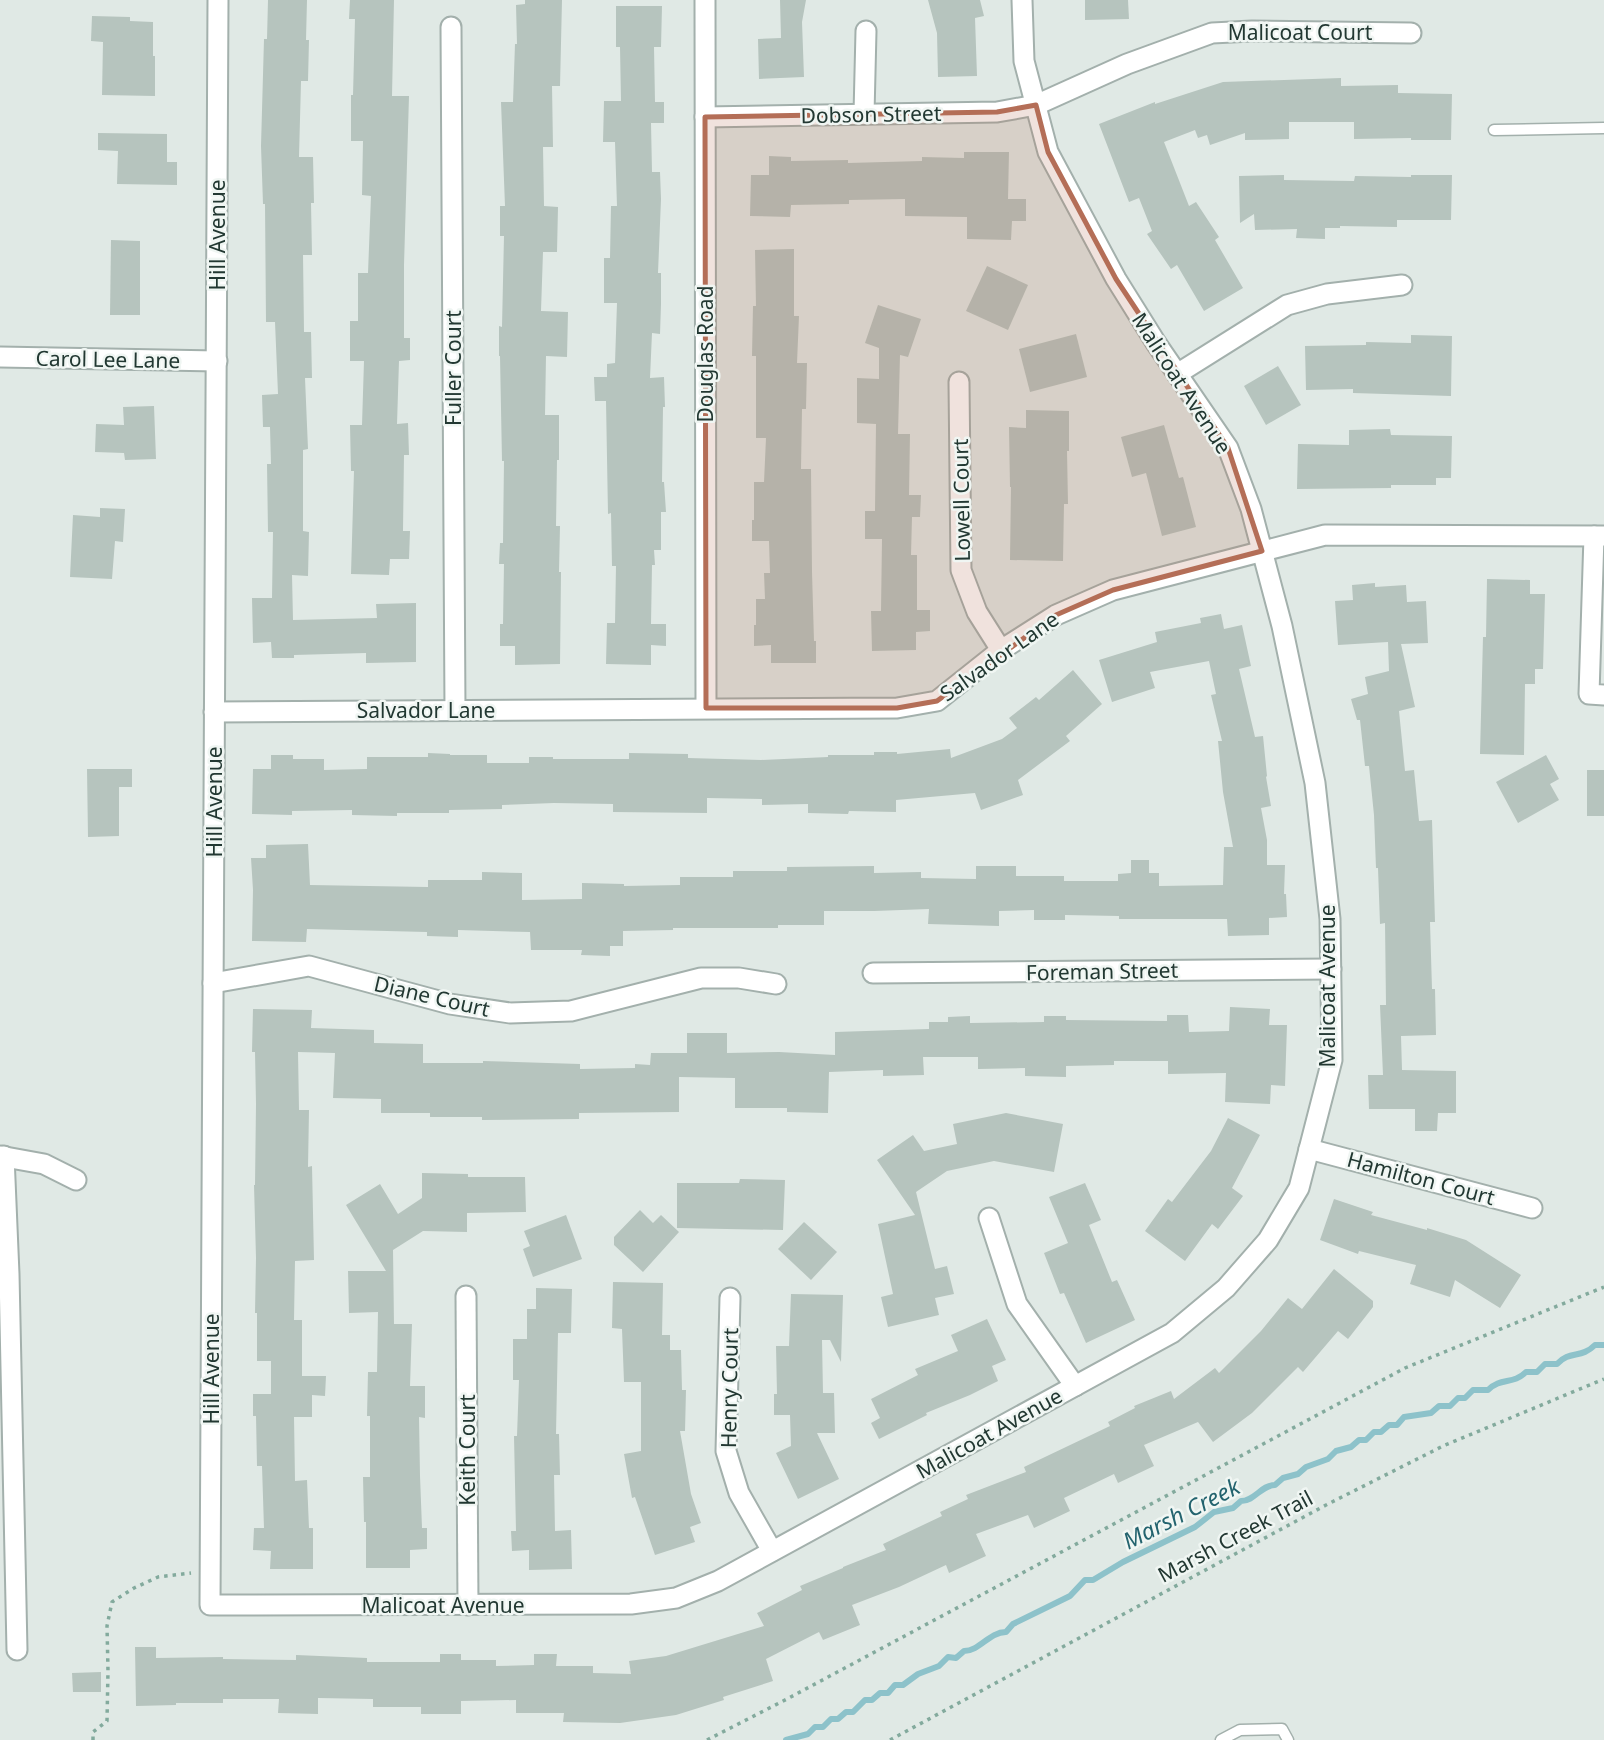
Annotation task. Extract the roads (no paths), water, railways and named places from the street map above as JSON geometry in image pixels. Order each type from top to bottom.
[{"type":"street","name":"Hill Avenue","points":[[210,1605],[218,0]]},
{"type":"street","name":"Douglas Road","points":[[705,0],[706,708]]},
{"type":"street","name":"Malicoat Avenue","points":[[210,1605],[631,1604],[676,1598],[718,1581],[1172,1334],[1226,1288],[1268,1240],[1299,1188],[1332,1060],[1330,919],[1315,783],[1282,626],[1251,509],[1228,448],[1115,279],[1048,152],[1024,61],[1022,0]]},
{"type":"street","name":"Fuller Court","points":[[452,27],[454,710]]},
{"type":"street","points":[[864,114],[866,30]]},
{"type":"street","name":"Malicoat Court","points":[[1036,105],[1127,64],[1212,33],[1252,30],[1411,33]]},
{"type":"street","name":"Dobson Street","points":[[705,117],[996,112],[1036,105]]},
{"type":"street","points":[[1177,374],[1287,305],[1327,294],[1402,285]]},
{"type":"street","name":"Carol Lee Lane","points":[[0,357],[217,361]]},
{"type":"street","name":"Lowell Court","points":[[959,382],[961,570],[977,612],[1001,650]]},
{"type":"street","name":"Salvador Lane","points":[[215,712],[897,708],[937,701],[1001,650],[1056,615],[1114,590],[1325,535],[1599,536]]},
{"type":"street","points":[[1599,536],[1589,694],[1604,695]]},
{"type":"street","name":"Diane Court","points":[[213,983],[309,966],[450,1004],[510,1013],[571,1011],[702,978],[739,978],[776,984]]},
{"type":"street","name":"Foreman Street","points":[[873,973],[1331,968]]},
{"type":"street","name":"Hamilton Court","points":[[1309,1149],[1532,1208]]},
{"type":"street","points":[[17,1650],[9,1274],[2,1156],[44,1164],[76,1180]]},
{"type":"street","points":[[989,1219],[1017,1304],[1075,1386]]},
{"type":"street","name":"Keith Court","points":[[466,1296],[468,1605]]},
{"type":"street","name":"Henry Court","points":[[730,1298],[726,1451],[739,1493],[772,1551]]},
{"type":"lane","points":[[1494,130],[1604,128]]},
{"type":"lane","points":[[1221,1740],[1240,1730],[1282,1729],[1288,1740]]},
{"type":"waterway","name":"Marsh Creek","points":[[786,1740],[808,1734],[815,1727],[823,1727],[831,1719],[838,1719],[846,1712],[853,1712],[865,1700],[872,1700],[880,1693],[888,1693],[895,1685],[903,1685],[918,1674],[939,1666],[948,1657],[956,1658],[964,1651],[1006,1632],[1013,1624],[1070,1596],[1085,1580],[1093,1580],[1123,1562],[1195,1527],[1214,1512],[1233,1508],[1283,1478],[1298,1474],[1306,1467],[1328,1459],[1336,1451],[1351,1447],[1359,1440],[1366,1440],[1374,1432],[1381,1432],[1389,1425],[1397,1425],[1404,1417],[1431,1413],[1439,1406],[1450,1406],[1458,1398],[1465,1398],[1473,1390],[1488,1390],[1526,1372],[1537,1372],[1545,1364],[1557,1364],[1566,1357],[1585,1352],[1595,1345],[1604,1345]]}]
